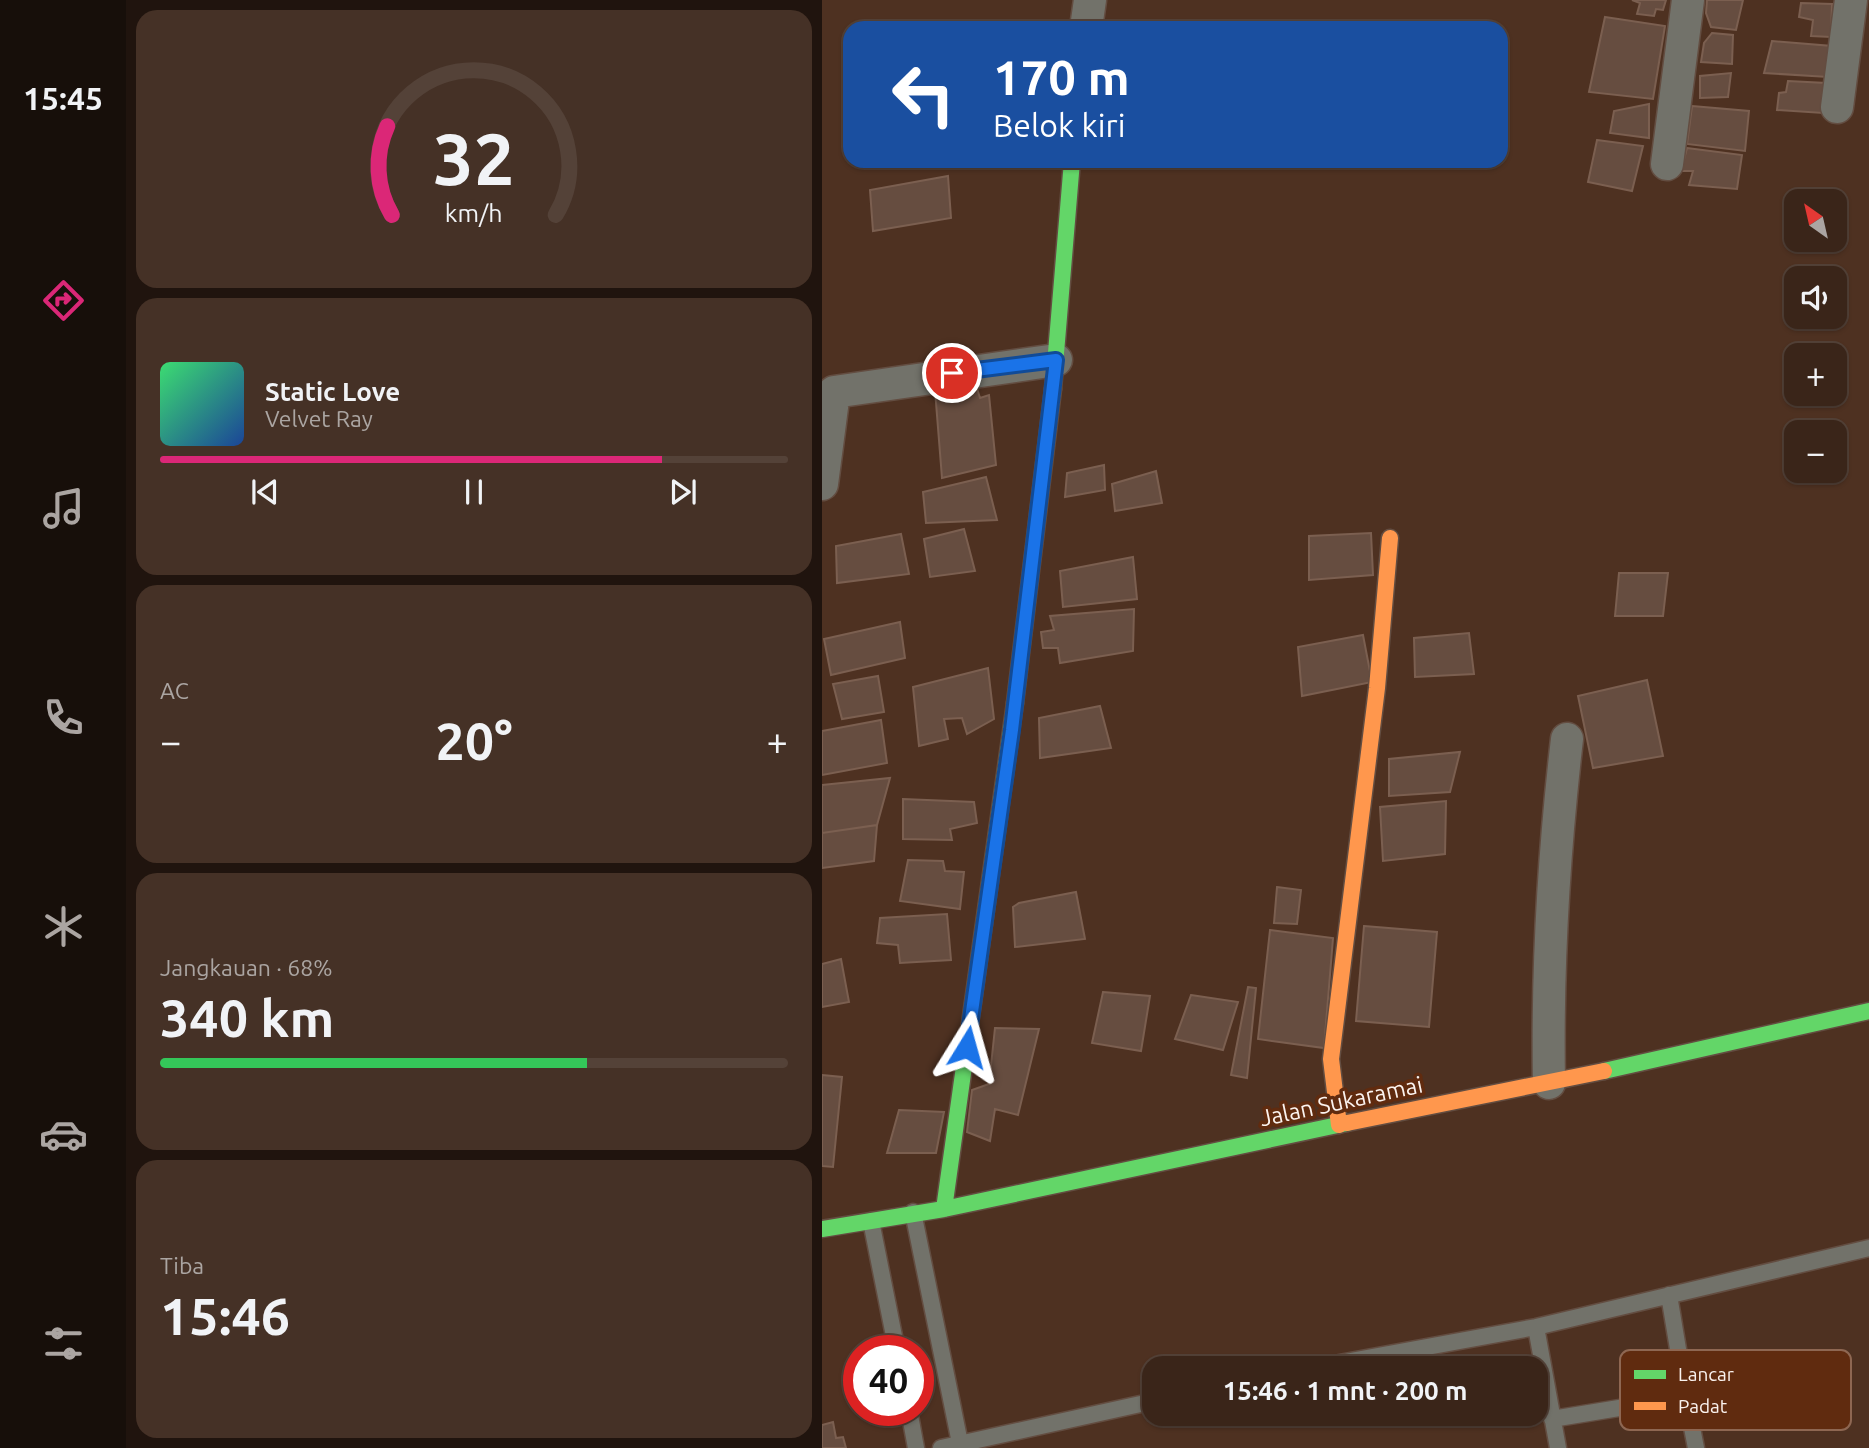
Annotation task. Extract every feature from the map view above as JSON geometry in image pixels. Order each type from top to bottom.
[{"type":"street","points":[[1087,21],[1090,0]]},
{"type":"street","points":[[1667,164],[1688,0]]},
{"type":"street","points":[[1837,107],[1851,0]]},
{"type":"street","points":[[944,1209],[1012,730],[1056,360],[1071,168]]},
{"type":"street","points":[[822,484],[834,392],[1056,360]]},
{"type":"street","points":[[1338,1125],[1331,1059],[1377,688],[1390,538]]},
{"type":"street","points":[[1549,1083],[1548,1016],[1558,824],[1567,739]]},
{"type":"street","name":"Jalan Sukaramai","points":[[822,1229],[944,1209],[1549,1083],[1868,1011]]},
{"type":"lane","points":[[914,1212],[961,1446]]},
{"type":"lane","points":[[871,1221],[894,1335]]},
{"type":"lane","points":[[1378,1356],[1536,1327],[1868,1248]]},
{"type":"lane","points":[[1670,1296],[1679,1350]]},
{"type":"lane","points":[[1536,1327],[1558,1448]]},
{"type":"lane","points":[[941,1448],[961,1446],[1011,1431],[1142,1404]]},
{"type":"lane","points":[[1552,1419],[1620,1408]]},
{"type":"lane","points":[[912,1426],[916,1448]]},
{"type":"lane","points":[[1692,1430],[1696,1448]]},
{"type":"building","points":[[1632,0],[1666,0],[1663,10],[1656,9],[1654,16],[1637,14],[1640,3]]},
{"type":"building","points":[[1707,0],[1743,0],[1736,30],[1711,27],[1706,13]]},
{"type":"building","points":[[1801,3],[1832,4],[1831,37],[1811,36],[1813,20],[1799,17]]},
{"type":"building","points":[[1605,17],[1665,26],[1653,99],[1589,92]]},
{"type":"building","points":[[1712,33],[1733,35],[1732,64],[1701,62],[1704,43]]},
{"type":"building","points":[[1772,41],[1832,46],[1828,77],[1764,73]]},
{"type":"building","points":[[1731,73],[1728,97],[1700,98],[1700,76]]},
{"type":"building","points":[[1788,81],[1826,83],[1823,113],[1777,110],[1779,93],[1786,92]]},
{"type":"building","points":[[1649,104],[1649,138],[1610,133],[1614,111]]},
{"type":"building","points":[[1692,106],[1749,111],[1745,151],[1687,144]]},
{"type":"building","points":[[1597,140],[1643,146],[1632,191],[1588,182]]},
{"type":"building","points":[[1687,148],[1742,155],[1737,189],[1689,185],[1693,171],[1681,171]]},
{"type":"building","points":[[948,176],[951,218],[873,231],[870,190]]},
{"type":"building","points":[[975,382],[980,398],[989,395],[996,465],[942,478],[935,390]]},
{"type":"building","points":[[1104,465],[1105,490],[1065,497],[1067,473]]},
{"type":"building","points":[[1156,471],[1162,503],[1115,511],[1112,484]]},
{"type":"building","points":[[986,477],[997,520],[926,523],[923,492]]},
{"type":"building","points":[[964,529],[975,571],[930,577],[924,539]]},
{"type":"building","points":[[1371,533],[1373,575],[1309,580],[1309,536]]},
{"type":"building","points":[[901,534],[909,574],[837,583],[836,546]]},
{"type":"building","points":[[1133,557],[1137,599],[1063,607],[1060,571]]},
{"type":"building","points":[[1619,573],[1668,573],[1663,616],[1615,616]]},
{"type":"building","points":[[1134,609],[1133,651],[1060,663],[1058,648],[1043,648],[1041,632],[1054,630],[1050,616]]},
{"type":"building","points":[[900,622],[905,658],[831,675],[824,639]]},
{"type":"building","points":[[1469,633],[1474,674],[1415,677],[1414,638]]},
{"type":"building","points":[[1363,635],[1372,682],[1302,696],[1298,647]]},
{"type":"building","points":[[988,668],[994,719],[967,734],[962,718],[944,719],[948,739],[919,746],[913,687]]},
{"type":"building","points":[[878,676],[884,712],[842,719],[833,684]]},
{"type":"building","points":[[1647,680],[1663,756],[1593,768],[1578,696]]},
{"type":"building","points":[[1100,706],[1111,748],[1040,758],[1039,718]]},
{"type":"building","points":[[881,720],[887,763],[822,775],[822,731]]},
{"type":"building","points":[[1460,752],[1450,792],[1389,796],[1389,759]]},
{"type":"building","points":[[890,778],[877,825],[822,833],[822,785]]},
{"type":"building","points":[[903,799],[974,802],[977,823],[950,829],[952,840],[903,839]]},
{"type":"building","points":[[1446,801],[1445,854],[1383,861],[1380,807]]},
{"type":"building","points":[[877,825],[874,861],[822,868],[822,833]]},
{"type":"building","points":[[908,860],[943,861],[945,871],[964,872],[960,909],[900,901]]},
{"type":"building","points":[[1277,887],[1301,890],[1297,924],[1274,923]]},
{"type":"building","points":[[1076,892],[1085,939],[1015,947],[1013,907],[1019,903]]},
{"type":"building","points":[[947,914],[951,960],[900,963],[898,945],[877,943],[880,918]]},
{"type":"building","points":[[1364,926],[1437,932],[1429,1027],[1356,1021]]},
{"type":"building","points":[[1270,930],[1333,938],[1324,1048],[1258,1039]]},
{"type":"building","points":[[841,959],[849,1002],[822,1007],[822,964]]},
{"type":"building","points":[[1248,987],[1256,988],[1247,1078],[1231,1075]]},
{"type":"building","points":[[1103,992],[1150,996],[1141,1051],[1092,1043]]},
{"type":"building","points":[[1191,995],[1238,1002],[1223,1050],[1175,1039]]},
{"type":"building","points":[[995,1028],[1039,1029],[1018,1115],[995,1109],[990,1141],[967,1132],[972,1090],[989,1084]]},
{"type":"building","points":[[822,1075],[842,1077],[833,1167],[822,1166]]},
{"type":"building","points":[[899,1110],[944,1112],[936,1153],[887,1153]]},
{"type":"building","points":[[833,1422],[836,1438],[843,1437],[846,1448],[822,1448],[822,1425]]},
{"type":"traffic: fast","points":[[1053,389],[1071,168]]},
{"type":"traffic: fast","points":[[944,1209],[1015,703]]},
{"type":"traffic: fast","points":[[1604,1071],[1869,1011]]},
{"type":"traffic: fast","points":[[822,1229],[944,1209],[1347,1123]]},
{"type":"traffic: slow","points":[[1015,703],[1053,389]]},
{"type":"traffic: slow","points":[[1339,1125],[1331,1059],[1377,688],[1390,538]]},
{"type":"traffic: slow","points":[[1347,1123],[1604,1071]]},
{"type":"route","points":[[952,373],[1056,360],[1012,730],[967,1047]]}]
